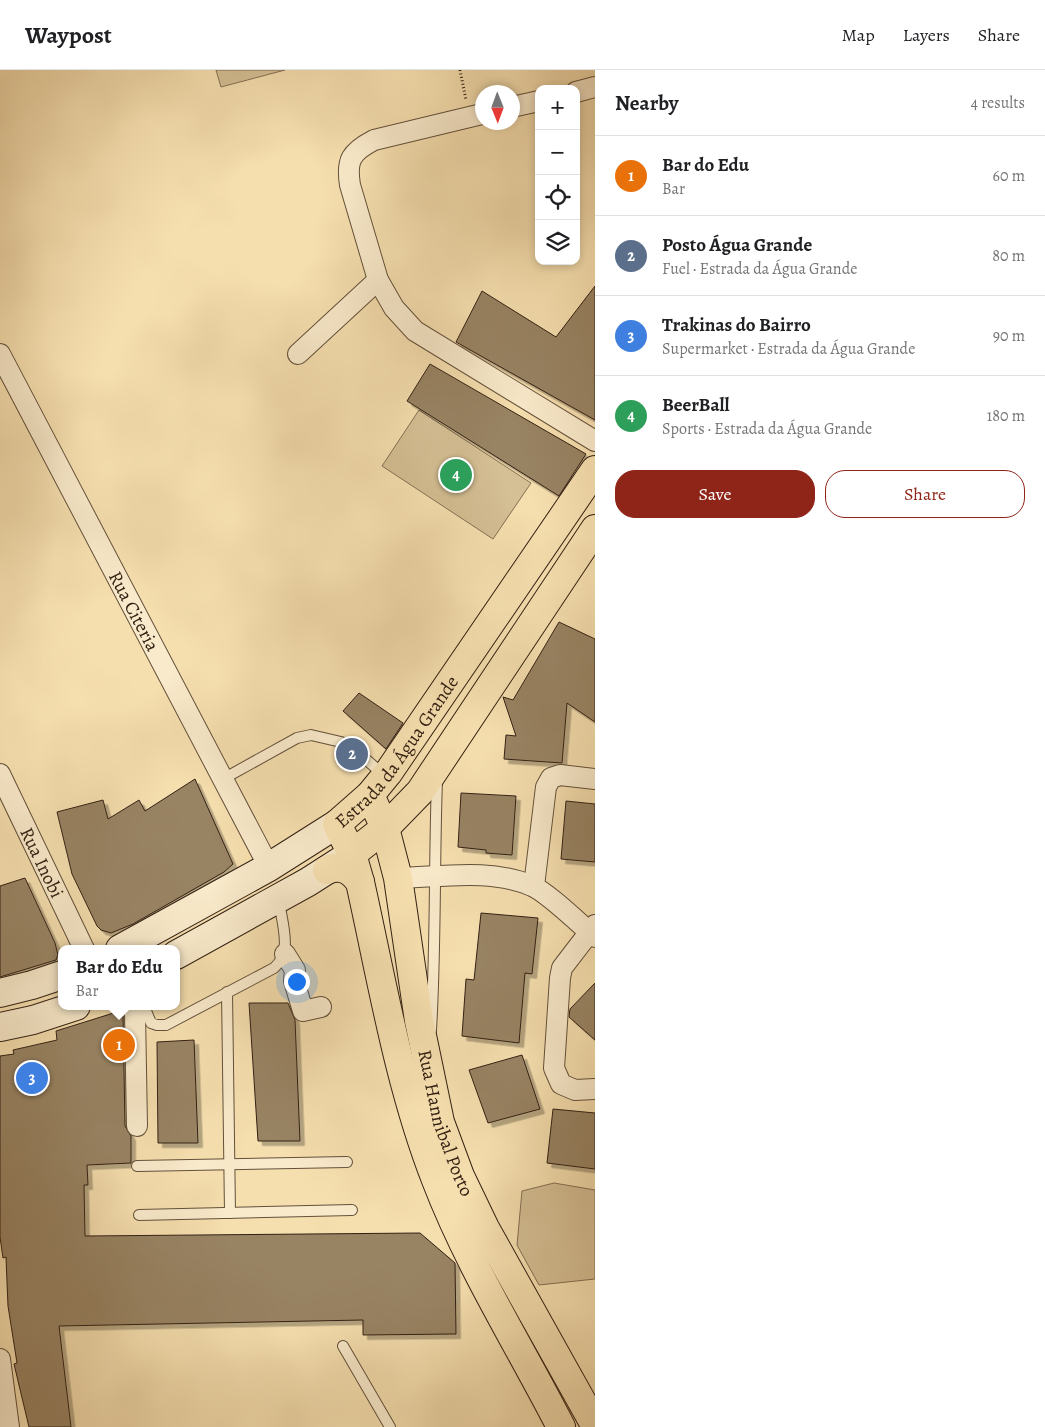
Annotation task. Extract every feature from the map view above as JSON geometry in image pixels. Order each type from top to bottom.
[{"type":"main road","name":"Estrada da Água Grande","points":[[127,945],[269,867],[337,824],[377,785],[595,470]]},
{"type":"main road","name":"Estrada da Água Grande","points":[[180,953],[326,870],[352,854],[385,828],[420,792],[437,768],[595,529]]},
{"type":"main road","name":"Rua Hannibal Porto","points":[[377,785],[385,828],[398,878],[429,1076],[440,1122],[460,1176],[494,1245],[595,1424]]},
{"type":"main road","name":"Rua Hannibal Porto","points":[[337,824],[352,854],[360,882],[404,1079],[435,1179],[456,1228],[561,1427]]},
{"type":"main road","points":[[326,870],[334,867],[349,870],[360,882]]},
{"type":"main road","points":[[0,992],[32,985],[58,976]]},
{"type":"main road","points":[[0,1027],[33,1020],[64,1010]]},
{"type":"street","points":[[580,91],[595,87]]},
{"type":"street","points":[[520,105],[535,102]]},
{"type":"street","points":[[475,116],[374,140],[362,146],[351,157],[348,170],[350,185],[378,280],[394,308],[416,331],[595,440]]},
{"type":"street","points":[[298,354],[378,280]]},
{"type":"street","name":"Rua Citeria","points":[[0,354],[269,867]]},
{"type":"street","name":"Rua Inobi","points":[[0,774],[82,945]]},
{"type":"street","points":[[534,886],[546,787],[551,778],[560,775],[595,779]]},
{"type":"street","points":[[398,878],[472,876],[507,878],[534,886],[593,932],[562,968],[554,1068],[561,1084],[575,1090],[595,1089]]},
{"type":"street","points":[[285,954],[295,970],[294,981],[302,1011],[321,1007]]},
{"type":"street","points":[[133,1010],[135,1013],[137,1126]]},
{"type":"street","points":[[0,1359],[9,1427]]},
{"type":"lane","points":[[223,779],[297,738],[311,735],[341,742],[355,750],[377,785]]},
{"type":"lane","points":[[429,1076],[435,965],[434,877],[437,768]]},
{"type":"lane","points":[[146,1010],[151,1023],[157,1026],[166,1025],[274,968],[282,961],[285,954],[278,898]]},
{"type":"lane","points":[[227,992],[230,1213]]},
{"type":"lane","points":[[137,1166],[347,1162]]},
{"type":"lane","points":[[139,1215],[352,1210]]},
{"type":"lane","points":[[342,1346],[390,1427]]},
{"type":"path","points":[[460,70],[475,113]]},
{"type":"shaded area","points":[[216,70],[285,70],[221,87]]},
{"type":"shaded area","points":[[419,410],[531,483],[493,539],[382,466]]},
{"type":"shaded area","points":[[554,1183],[595,1190],[595,1279],[539,1285],[517,1245],[522,1191]]},
{"type":"building","points":[[595,286],[595,420],[456,342],[482,291],[556,337]]},
{"type":"building","points":[[430,364],[586,454],[559,496],[407,401]]},
{"type":"building","points":[[559,622],[595,639],[595,722],[567,703],[562,763],[504,759],[506,735],[516,736],[503,697],[513,700]]},
{"type":"building","points":[[359,693],[403,723],[386,749],[343,711]]},
{"type":"building","points":[[195,779],[233,864],[224,872],[133,924],[111,933],[101,930],[97,926],[72,874],[57,812],[103,800],[108,819],[139,800],[145,811]]},
{"type":"building","points":[[461,793],[516,796],[512,855],[486,853],[486,850],[458,847]]},
{"type":"building","points":[[566,801],[595,804],[595,862],[561,859]]},
{"type":"building","points":[[25,878],[55,943],[58,955],[56,960],[0,977],[0,886]]},
{"type":"building","points":[[481,913],[538,918],[532,974],[525,973],[519,1043],[462,1036],[466,979],[474,980]]},
{"type":"building","points":[[595,983],[595,1040],[569,1017],[570,1009]]},
{"type":"building","points":[[249,1003],[288,1003],[295,1020],[300,1141],[258,1141]]},
{"type":"building","points":[[120,1011],[123,1016],[125,1126],[131,1136],[131,1163],[87,1165],[88,1185],[84,1185],[85,1236],[420,1233],[455,1263],[456,1334],[363,1335],[363,1320],[59,1326],[71,1427],[29,1427],[14,1364],[17,1363],[8,1306],[6,1257],[3,1258],[0,1237],[0,1056],[14,1054],[13,1050],[57,1040],[56,1031]]},
{"type":"building","points":[[194,1040],[198,1143],[158,1143],[157,1042]]},
{"type":"building","points":[[522,1055],[540,1109],[488,1123],[469,1070]]},
{"type":"building","points":[[553,1109],[595,1113],[595,1169],[547,1163]]},
{"type":"place","name":"BeerBall","points":[[456,475]]},
{"type":"place","name":"Posto Água Grande","points":[[352,754]]},
{"type":"place","name":"Bar do Edu","points":[[119,1045]]},
{"type":"place","name":"Trakinas do Bairro","points":[[32,1078]]}]
